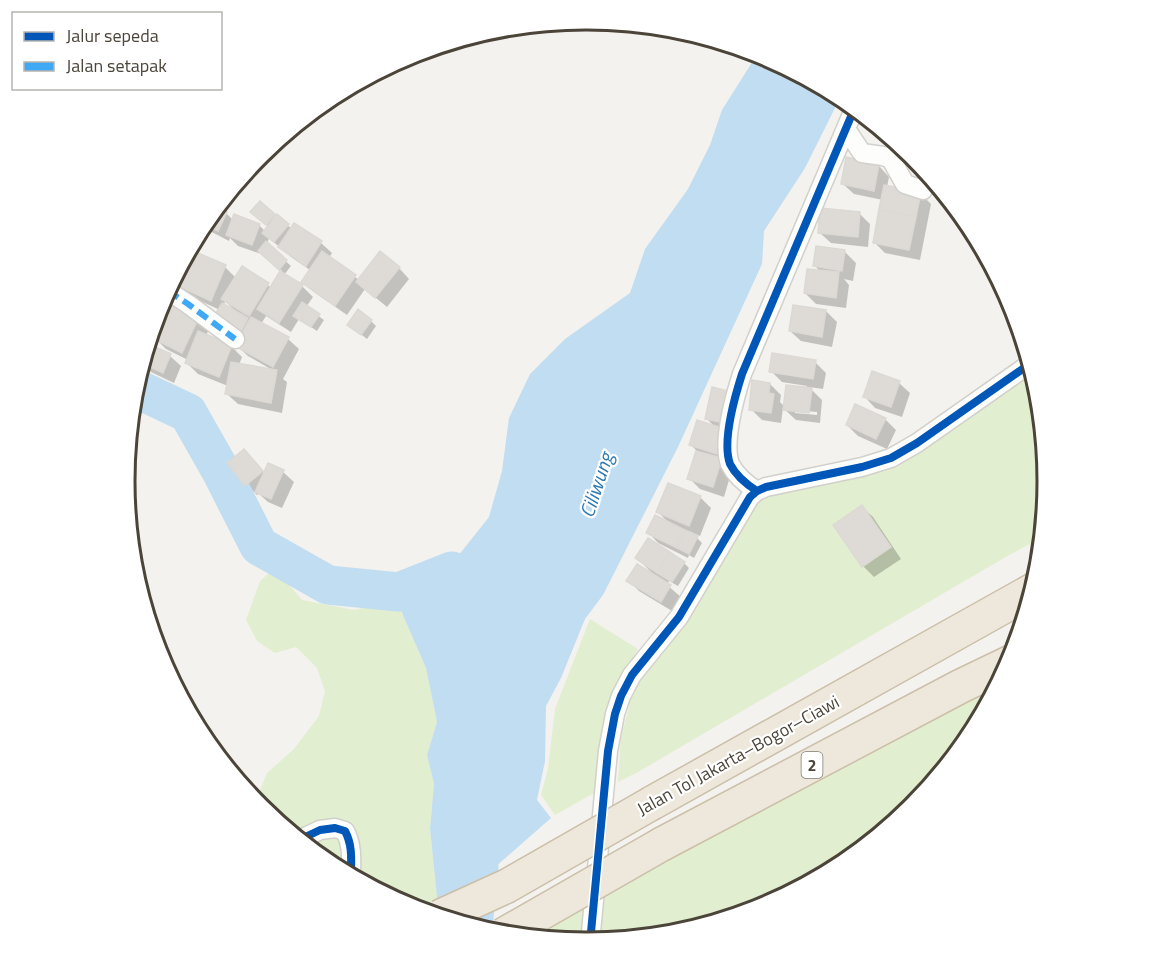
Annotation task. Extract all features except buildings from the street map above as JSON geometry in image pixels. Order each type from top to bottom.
[{"type":"highway","name":"Jalan Tol Jakarta–Bogor–Ciawi","points":[[451,912],[507,886],[1024,595]]},
{"type":"highway","name":"2","points":[[517,927],[662,844],[998,668]]},
{"type":"street","points":[[757,491],[736,475],[727,454],[734,400],[742,374],[851,115]]},
{"type":"street","points":[[846,129],[862,153],[891,159],[904,184],[923,190]]},
{"type":"street","points":[[176,296],[235,339]]},
{"type":"street","points":[[591,933],[608,751],[621,696],[632,675],[679,617],[750,497],[766,487],[862,467],[891,458],[1024,368]]},
{"type":"street","points":[[307,836],[320,830],[335,828],[345,831],[352,851],[351,867]]},
{"type":"green space","points":[[1022,361],[1030,393],[1038,452],[1038,511],[1035,541],[618,782],[621,737],[633,683],[743,489],[880,462]]},
{"type":"green space","points":[[275,568],[302,600],[354,610],[388,603],[399,606],[426,668],[437,722],[427,755],[434,784],[430,829],[438,908],[387,886],[336,857],[289,821],[259,792],[267,773],[294,749],[319,716],[325,691],[317,668],[296,647],[275,653],[257,641],[246,620],[260,581]]},
{"type":"green space","points":[[590,619],[638,649],[615,691],[603,788],[555,815],[541,795],[548,769],[555,709]]},
{"type":"green space","points":[[997,670],[962,732],[926,779],[885,821],[862,840],[813,873],[760,899],[704,918],[675,924],[617,932],[587,933],[533,930]]},
{"type":"water","points":[[751,61],[760,64],[813,90],[836,105],[805,168],[764,231],[762,264],[678,447],[603,595],[585,619],[561,678],[546,706],[545,761],[537,800],[551,818],[446,910],[438,908],[430,829],[434,784],[427,755],[437,722],[426,668],[399,606],[406,585],[458,556],[489,517],[502,471],[509,418],[530,374],[565,339],[630,293],[645,249],[688,189],[710,145],[722,110]]},
{"type":"waterway","points":[[144,392],[188,413],[259,546],[328,585],[399,592],[452,571]]},
{"type":"waterway","name":"Ciliwung","points":[[474,919],[479,867]]},
{"type":"marked path","points":[[176,296],[235,339]]},
{"type":"cycle path","points":[[757,491],[735,472],[728,455],[728,432],[736,394],[742,374],[851,115]]},
{"type":"cycle path","points":[[591,933],[608,751],[621,696],[632,675],[679,617],[750,497],[766,487],[862,467],[891,458],[917,443],[1024,368]]},
{"type":"cycle path","points":[[307,836],[320,830],[335,828],[345,831],[350,848],[351,867]]}]
